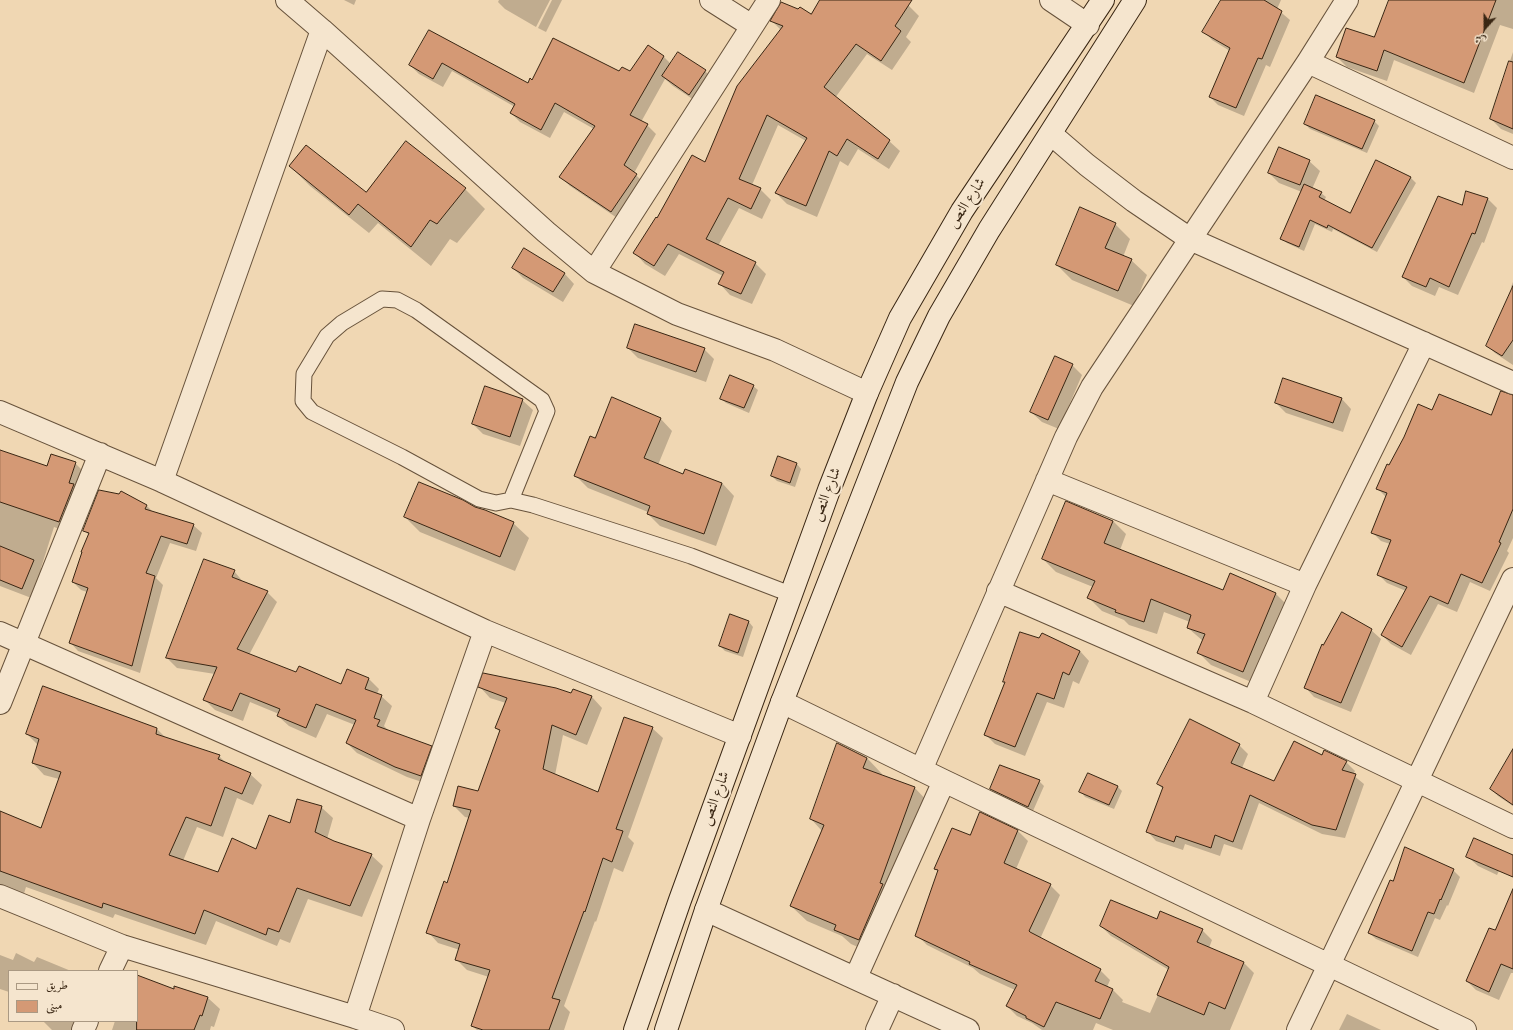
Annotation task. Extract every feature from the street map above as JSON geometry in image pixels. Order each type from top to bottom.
[{"type":"street","points":[[287,0],[546,232],[594,272],[677,314],[775,350],[867,393]]},
{"type":"street","points":[[711,0],[752,26]]},
{"type":"street","points":[[594,272],[769,0]]},
{"type":"street","points":[[1051,0],[1088,25]]},
{"type":"street","name":"شارع النص","points":[[635,1030],[790,594],[867,393],[900,318],[962,210],[1104,0]]},
{"type":"street","name":"شارع النص","points":[[666,1030],[706,910],[782,702],[913,369],[939,316],[989,230],[1135,0]]},
{"type":"street","points":[[921,770],[1066,437],[1092,387],[1308,62],[1347,0]]},
{"type":"street","points":[[162,481],[322,30]]},
{"type":"street","points":[[1308,62],[1513,158]]},
{"type":"street","points":[[1051,134],[1087,165],[1134,201],[1190,239],[1513,383]]},
{"type":"street","points":[[1253,702],[1305,585],[1424,343]]},
{"type":"street","points":[[0,412],[162,481],[485,631],[740,736]]},
{"type":"street","points":[[0,703],[100,454]]},
{"type":"street","points":[[1047,480],[1305,585]]},
{"type":"street","points":[[1298,1030],[1416,781],[1508,600],[1513,579]]},
{"type":"street","points":[[998,591],[1253,702],[1513,827]]},
{"type":"street","points":[[356,1017],[419,819],[485,631]]},
{"type":"street","points":[[0,633],[419,819]]},
{"type":"street","points":[[782,702],[1465,1030]]},
{"type":"street","points":[[856,977],[944,781]]},
{"type":"street","points":[[0,896],[122,946],[356,1017],[393,1030]]},
{"type":"street","points":[[706,910],[856,977],[968,1030]]},
{"type":"street","points":[[110,970],[122,946]]},
{"type":"street","points":[[877,1030],[893,995]]},
{"type":"lane","points":[[511,500],[547,412],[542,400],[416,310],[397,300],[382,299],[342,323],[327,336],[304,374],[303,401],[312,412],[402,457],[479,499],[496,503],[511,500],[533,505],[691,556],[790,594]]},
{"type":"building","points":[[820,0],[912,0],[895,26],[901,31],[881,61],[856,44],[824,87],[890,140],[878,159],[847,139],[837,156],[829,151],[806,206],[775,193],[807,138],[767,115],[739,179],[761,188],[751,209],[728,198],[706,239],[756,262],[741,294],[718,284],[724,272],[668,244],[654,266],[633,253],[656,217],[657,218],[692,155],[705,162],[737,86],[783,26],[770,21],[781,2],[798,9],[800,7],[811,14]]},
{"type":"building","points":[[1221,0],[1264,0],[1282,11],[1262,59],[1258,58],[1236,108],[1209,97],[1230,48],[1202,32]]},
{"type":"building","points":[[1389,0],[1496,0],[1464,83],[1384,50],[1377,71],[1336,57],[1346,28],[1374,37]]},
{"type":"building","points":[[429,30],[528,83],[530,78],[532,80],[553,38],[619,71],[622,67],[630,71],[648,45],[664,56],[630,115],[648,124],[624,165],[637,174],[611,212],[559,177],[595,126],[555,103],[541,130],[510,113],[515,104],[442,63],[433,79],[409,65]]},
{"type":"building","points":[[678,52],[706,70],[689,95],[662,76]]},
{"type":"building","points":[[1509,61],[1513,62],[1513,129],[1490,119]]},
{"type":"building","points":[[1316,95],[1375,120],[1362,149],[1304,124]]},
{"type":"building","points":[[406,141],[466,188],[437,224],[430,220],[411,247],[358,204],[349,215],[289,166],[306,145],[366,192]]},
{"type":"building","points":[[1279,147],[1310,160],[1300,185],[1268,173]]},
{"type":"building","points":[[1376,160],[1411,177],[1372,248],[1328,225],[1327,228],[1310,220],[1299,247],[1280,239],[1304,184],[1322,192],[1319,197],[1350,213]]},
{"type":"building","points":[[1466,191],[1488,198],[1475,234],[1472,233],[1449,287],[1430,278],[1426,287],[1402,277],[1438,196],[1462,205]]},
{"type":"building","points":[[1080,207],[1116,223],[1105,248],[1132,259],[1118,291],[1056,265]]},
{"type":"building","points":[[524,248],[565,273],[553,292],[512,268]]},
{"type":"building","points":[[1513,286],[1513,340],[1502,356],[1486,346]]},
{"type":"building","points":[[635,324],[705,348],[696,372],[627,348]]},
{"type":"building","points":[[1055,356],[1073,364],[1048,420],[1030,412]]},
{"type":"building","points":[[730,375],[754,385],[744,408],[720,399]]},
{"type":"building","points":[[1283,378],[1342,398],[1333,423],[1275,403]]},
{"type":"building","points":[[485,386],[523,399],[510,437],[472,424]]},
{"type":"building","points":[[1501,391],[1513,395],[1513,509],[1499,542],[1501,543],[1482,583],[1461,574],[1448,604],[1430,596],[1402,647],[1381,635],[1407,587],[1377,575],[1391,540],[1371,533],[1387,493],[1376,489],[1387,464],[1389,465],[1404,437],[1418,404],[1432,410],[1439,394],[1491,415]]},
{"type":"building","points":[[612,397],[661,418],[644,458],[683,474],[685,469],[722,483],[704,534],[647,514],[650,506],[574,476],[590,436],[595,438]]},
{"type":"building","points":[[0,450],[47,466],[51,454],[76,462],[69,483],[74,484],[59,522],[0,502]]},
{"type":"building","points":[[778,456],[797,463],[790,483],[771,476]]},
{"type":"building","points":[[419,482],[463,500],[475,507],[514,522],[500,557],[404,517]]},
{"type":"building","points":[[99,490],[119,494],[121,491],[147,505],[145,509],[194,524],[187,544],[161,536],[146,573],[155,576],[132,666],[69,643],[88,588],[72,582],[81,552],[89,533],[83,531]]},
{"type":"building","points":[[1066,501],[1113,521],[1104,543],[1223,590],[1230,573],[1276,593],[1243,672],[1197,653],[1205,634],[1187,628],[1191,615],[1151,599],[1144,622],[1115,612],[1116,610],[1087,598],[1095,581],[1042,559]]},
{"type":"building","points":[[0,546],[34,560],[22,589],[0,580]]},
{"type":"building","points":[[204,559],[235,570],[232,577],[268,591],[237,649],[296,672],[299,666],[341,684],[347,669],[369,678],[365,689],[382,695],[374,718],[380,720],[377,726],[432,746],[421,776],[395,767],[346,743],[356,720],[316,704],[306,728],[277,716],[280,709],[240,693],[232,711],[203,700],[217,667],[166,658]]},
{"type":"building","points":[[1342,612],[1372,629],[1341,703],[1304,688],[1322,644],[1323,645]]},
{"type":"building","points":[[730,614],[749,621],[738,653],[719,646]]},
{"type":"building","points":[[1020,632],[1039,638],[1042,633],[1080,651],[1069,675],[1063,672],[1054,699],[1037,693],[1015,747],[984,735],[1005,682],[1003,682]]},
{"type":"building","points":[[483,673],[556,688],[571,693],[573,689],[592,696],[576,735],[552,725],[543,769],[598,792],[624,717],[653,727],[616,829],[623,831],[612,862],[603,858],[585,912],[584,911],[552,998],[560,1000],[549,1030],[483,1030],[471,1026],[490,970],[455,960],[460,944],[426,933],[444,881],[447,883],[471,810],[453,806],[458,786],[478,791],[500,730],[495,728],[507,698],[478,687]]},
{"type":"building","points":[[43,686],[157,728],[156,734],[220,755],[218,759],[251,773],[242,794],[225,787],[211,826],[186,817],[169,855],[218,872],[232,838],[256,849],[269,815],[290,823],[297,799],[322,806],[315,832],[334,841],[372,854],[350,906],[297,888],[279,932],[268,928],[266,935],[204,910],[195,934],[103,903],[102,908],[0,871],[0,811],[41,828],[61,772],[32,763],[39,739],[26,734]]},
{"type":"building","points":[[1190,719],[1240,744],[1231,763],[1274,781],[1294,741],[1322,755],[1324,750],[1347,761],[1342,770],[1356,774],[1336,830],[1312,825],[1250,795],[1233,842],[1215,835],[1211,848],[1176,836],[1174,842],[1146,832],[1163,787],[1157,784]]},
{"type":"building","points":[[837,743],[867,758],[863,768],[915,787],[880,883],[883,884],[859,940],[834,930],[836,925],[790,906],[824,825],[810,819]]},
{"type":"building","points":[[1513,749],[1513,805],[1490,789]]},
{"type":"building","points":[[1000,765],[1040,780],[1028,807],[990,789]]},
{"type":"building","points":[[1088,773],[1118,786],[1109,805],[1079,792]]},
{"type":"building","points":[[980,812],[1018,830],[1004,863],[1051,884],[1029,931],[1101,969],[1095,981],[1113,989],[1100,1019],[1056,1002],[1044,1027],[1006,1006],[1017,985],[969,964],[970,962],[915,936],[938,870],[934,869],[952,828],[970,835]]},
{"type":"building","points":[[1474,838],[1513,855],[1513,877],[1466,857]]},
{"type":"building","points":[[1405,847],[1454,869],[1434,914],[1428,912],[1412,951],[1368,933],[1390,880],[1393,881]]},
{"type":"building","points":[[1513,889],[1513,969],[1501,964],[1489,992],[1466,981],[1489,928],[1495,930]]},
{"type":"building","points":[[1111,900],[1157,919],[1160,911],[1203,929],[1197,942],[1244,962],[1225,1009],[1209,1002],[1204,1015],[1157,995],[1169,967],[1100,926]]},
{"type":"building","points":[[138,975],[174,989],[174,986],[208,997],[202,1016],[200,1015],[194,1030],[137,1030]]}]
